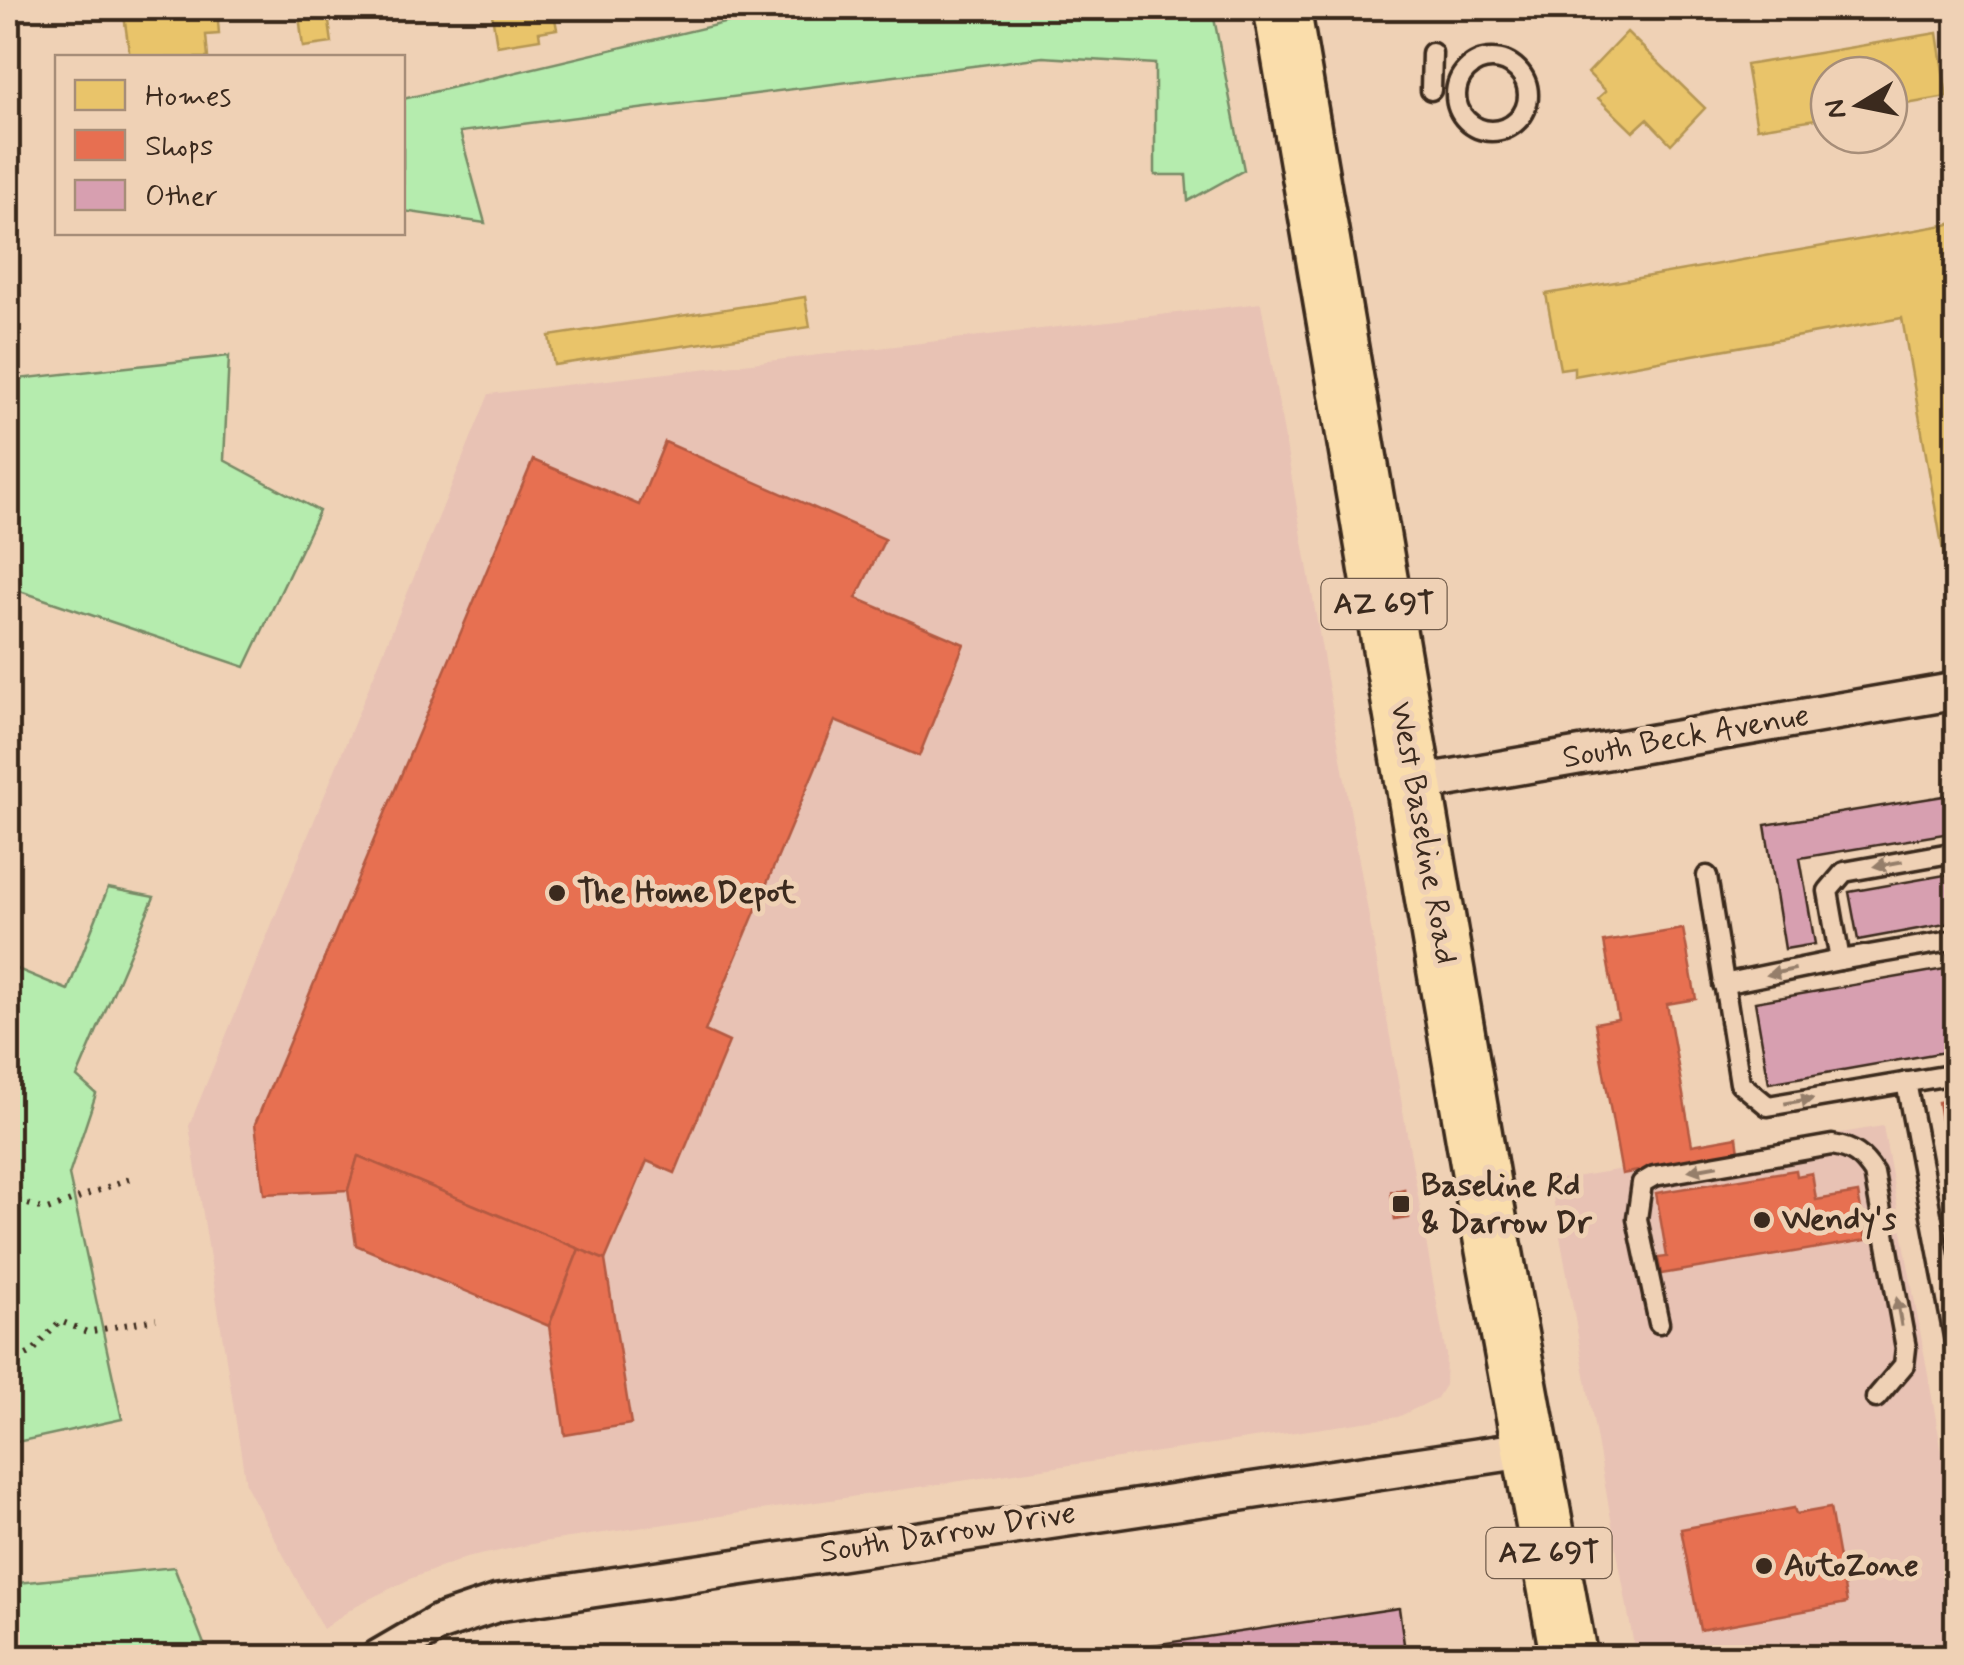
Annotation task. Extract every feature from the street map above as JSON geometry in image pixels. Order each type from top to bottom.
[{"type":"main road","name":"West Baseline Road","points":[[1282,8],[1568,1658]]},
{"type":"street","name":"South Beck Avenue","points":[[1414,784],[1956,691]]},
{"type":"street","name":"South Darrow Drive","points":[[379,1658],[439,1623],[498,1602],[1530,1450]]},
{"type":"lane","points":[[1432,53],[1432,83],[1458,82]]},
{"type":"lane","points":[[1483,60],[1507,62],[1517,68],[1528,90],[1523,113],[1506,128],[1494,131],[1471,124],[1457,106],[1458,82],[1464,72],[1483,60]]},
{"type":"lane","points":[[1840,960],[1828,892],[1844,872],[1956,852]]},
{"type":"lane","points":[[1707,876],[1740,1083],[1768,1106],[1956,1074]]},
{"type":"lane","points":[[1723,984],[1956,940]]},
{"type":"lane","points":[[1906,1082],[1956,1347]]},
{"type":"lane","points":[[1660,1323],[1638,1219],[1642,1184],[1672,1173],[1832,1146],[1847,1147],[1864,1157],[1874,1173],[1906,1348],[1904,1365],[1876,1398]]},
{"type":"path","points":[[8,1198],[47,1210],[131,1178]]},
{"type":"path","points":[[8,1365],[32,1352],[60,1322],[87,1332],[156,1320]]},
{"type":"shaded area","points":[[1261,303],[1446,1355],[1445,1385],[1437,1398],[1398,1417],[542,1542],[466,1558],[412,1578],[357,1605],[323,1629],[246,1485],[189,1126],[489,394]]},
{"type":"shaded area","points":[[1883,1126],[1956,1530],[1956,1657],[1636,1657],[1550,1181]]},
{"type":"green space","points":[[788,8],[1212,8],[1244,170],[1188,201],[1186,175],[1155,175],[1155,64],[1043,57],[460,132],[485,223],[405,211],[405,99]]},
{"type":"green space","points":[[229,356],[224,460],[319,511],[245,667],[8,587],[8,380]]},
{"type":"green space","points":[[108,888],[154,897],[77,1077],[96,1094],[69,1175],[122,1419],[8,1444],[8,965],[68,990]]},
{"type":"green space","points":[[174,1567],[209,1657],[8,1657],[8,1584]]},
{"type":"building: Homes","points":[[123,8],[217,8],[219,34],[206,35],[208,55],[130,55]]},
{"type":"building: Homes","points":[[298,8],[327,8],[332,43],[303,47]]},
{"type":"building: Homes","points":[[491,8],[553,8],[557,29],[539,32],[540,39],[497,46]]},
{"type":"building: Homes","points":[[1627,32],[1705,108],[1671,144],[1647,119],[1633,132],[1598,98],[1606,91],[1588,73]]},
{"type":"building: Homes","points":[[1937,33],[1947,97],[1909,104],[1909,55],[1809,55],[1809,120],[1757,128],[1746,65]]},
{"type":"building: Homes","points":[[1956,223],[1956,555],[1944,557],[1902,318],[1574,376],[1574,367],[1560,369],[1546,294]]},
{"type":"building: Homes","points":[[805,297],[810,327],[554,365],[549,336]]},
{"type":"building: Shops","name":"The Home Depot","points":[[665,442],[885,539],[856,598],[964,644],[919,756],[835,721],[705,1031],[729,1042],[675,1173],[647,1161],[605,1260],[358,1156],[348,1190],[264,1194],[255,1124],[533,460],[639,505]]},
{"type":"building: Shops","points":[[1683,929],[1696,999],[1667,1004],[1692,1145],[1737,1137],[1739,1152],[1622,1174],[1595,1023],[1618,1019],[1604,942]]},
{"type":"building: Shops","points":[[1956,1099],[1956,1208],[1938,1102]]},
{"type":"building: Shops","points":[[358,1156],[579,1249],[549,1326],[356,1245],[348,1190]]},
{"type":"building: Shops","name":"Wendy's","points":[[1796,1170],[1797,1176],[1812,1173],[1816,1200],[1858,1193],[1866,1240],[1661,1274],[1658,1258],[1667,1257],[1656,1193]]},
{"type":"building: Shops","points":[[1404,1189],[1409,1218],[1395,1220],[1391,1192]]},
{"type":"building: Shops","points":[[579,1249],[605,1260],[631,1424],[565,1435],[549,1326]]},
{"type":"building: Shops","name":"AutoZone","points":[[1794,1508],[1796,1514],[1830,1508],[1847,1603],[1700,1630],[1681,1529]]},
{"type":"building: Other","points":[[1956,794],[1956,832],[1800,858],[1815,944],[1785,949],[1765,825]]},
{"type":"building: Other","points":[[1956,873],[1956,922],[1858,940],[1849,892]]},
{"type":"building: Other","points":[[1956,967],[1956,1050],[1769,1083],[1755,1002]]},
{"type":"building: Other","points":[[1399,1608],[1406,1658],[1148,1658],[1146,1646]]},
{"type":"place","name":"The Home Depot","points":[[557,893]]},
{"type":"place","name":"Baseline Rd & Darrow Dr","points":[[1401,1204]]},
{"type":"place","name":"Wendy's","points":[[1762,1220]]},
{"type":"place","name":"AutoZone","points":[[1764,1566]]}]
